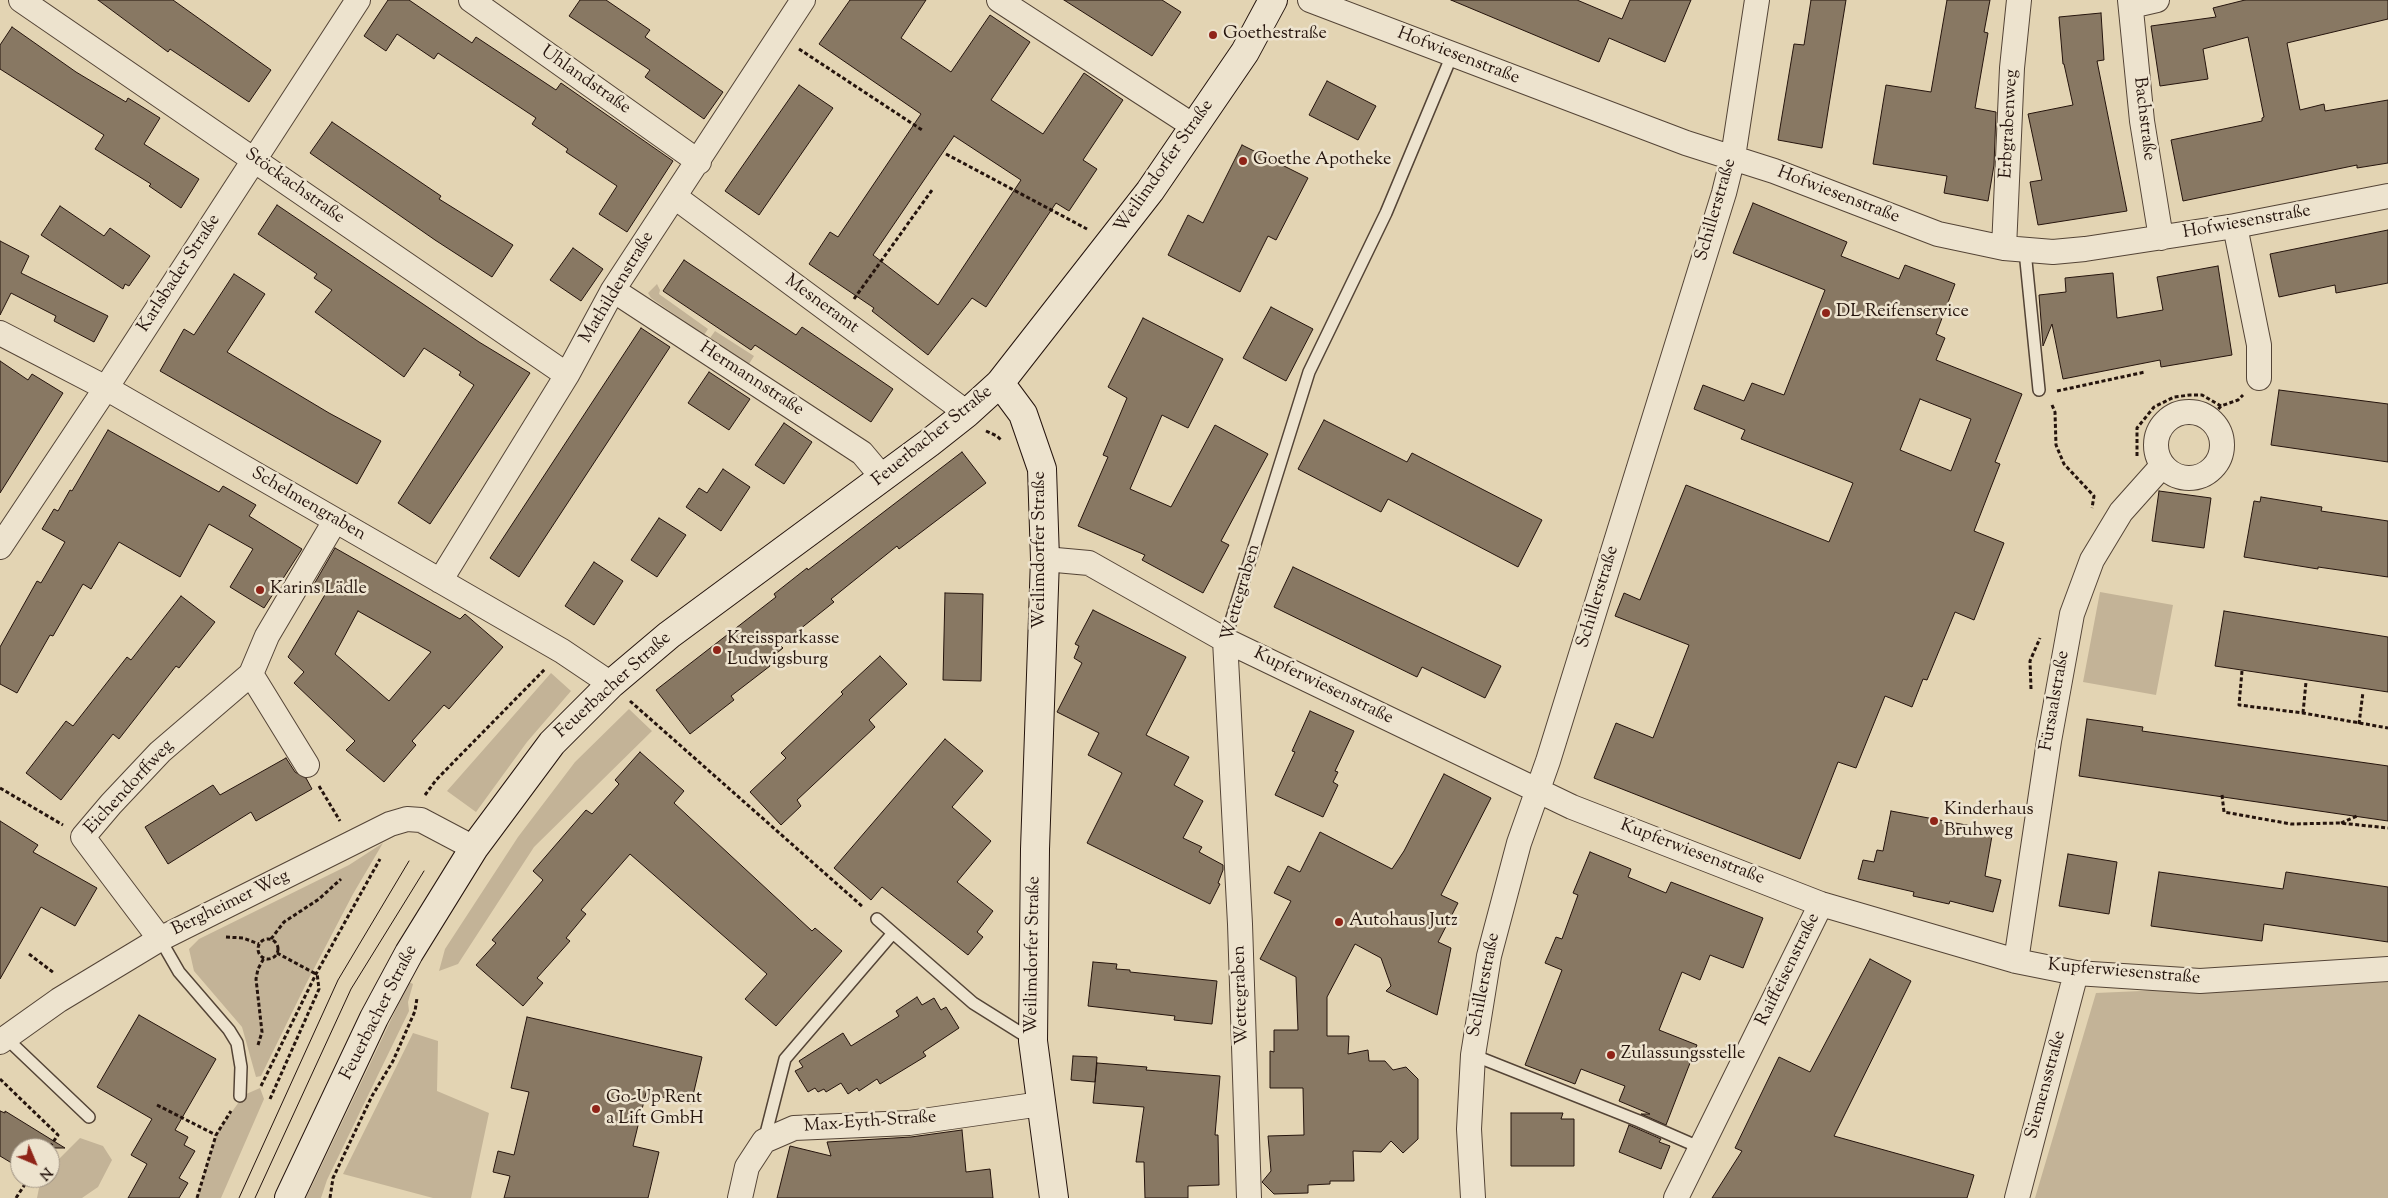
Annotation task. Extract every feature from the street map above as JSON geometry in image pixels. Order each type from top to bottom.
[{"type":"main road","name":"Weilimdorfer Straße","points":[[1054,1198],[1033,1041],[1035,849],[1044,559],[1042,469],[1023,414],[1000,382],[1090,271],[1195,127],[1244,52],[1274,0]]},
{"type":"main road","name":"Feuerbacher Straße","points":[[289,1198],[374,1018],[409,953],[474,848],[552,743],[611,684],[669,635],[883,478],[967,413],[1000,382]]},
{"type":"street","name":"Stöckachstraße","points":[[21,0],[567,375]]},
{"type":"street","name":"Karlsbader Straße","points":[[0,547],[106,388],[358,0]]},
{"type":"street","name":"Uhlandstraße","points":[[471,0],[699,162]]},
{"type":"street","name":"Mathildenstraße","points":[[440,581],[567,375],[613,290],[699,162],[803,0]]},
{"type":"street","points":[[999,0],[1195,127]]},
{"type":"street","name":"Hofwiesenstraße","points":[[1310,0],[1686,143],[1733,157],[1938,234],[2014,250],[2053,252],[2085,249],[2236,226],[2388,196]]},
{"type":"street","name":"Schillerstraße","points":[[1474,1198],[1469,1129],[1473,1055],[1489,956],[1519,843],[1538,791],[1724,193],[1733,157],[1757,0]]},
{"type":"street","name":"Erbgrabenweg","points":[[2014,250],[2012,68],[2019,0]]},
{"type":"street","points":[[2130,3],[2157,0]]},
{"type":"street","name":"Bachstraße","points":[[2130,3],[2142,121],[2161,238]]},
{"type":"street","name":"Mesneramt","points":[[675,197],[967,413]]},
{"type":"street","points":[[2236,226],[2259,345],[2259,378]]},
{"type":"street","name":"Hermannstraße","points":[[613,290],[862,453],[883,478]]},
{"type":"street","name":"Schelmengraben","points":[[0,333],[106,388],[562,651],[611,684]]},
{"type":"street","points":[[2216,412],[2221,434],[2222,453],[2213,470],[2196,478],[2177,477],[2162,466],[2156,451],[2157,435],[2165,421],[2180,413],[2216,412]]},
{"type":"street","name":"Fürsaalstraße","points":[[2016,961],[2049,741],[2072,614],[2092,560],[2116,520],[2162,466]]},
{"type":"street","name":"Eichendorffweg","points":[[160,939],[83,837],[160,752],[251,674],[267,636],[335,521]]},
{"type":"street","name":"Kupferwiesenstraße","points":[[1044,559],[1088,562],[1225,640],[1572,807],[1822,904],[2016,961],[2076,973],[2200,981],[2388,969]]},
{"type":"street","name":"Wettegraben","points":[[1225,640],[1240,924],[1249,1198]]},
{"type":"street","points":[[251,674],[307,765]]},
{"type":"street","points":[[407,819],[421,820],[474,848]]},
{"type":"street","name":"Bergheimer Weg","points":[[3,1040],[59,1000],[160,939],[390,824],[407,819]]},
{"type":"street","name":"Raiffeisenstraße","points":[[1676,1198],[1822,904]]},
{"type":"street","name":"Siemensstraße","points":[[2018,1198],[2076,973]]},
{"type":"street","name":"Max-Eyth-Straße","points":[[764,1141],[794,1128],[909,1123],[1041,1104]]},
{"type":"street","points":[[740,1198],[747,1167],[764,1141]]},
{"type":"lane","name":"Wettegraben","points":[[1225,640],[1309,372],[1386,213],[1452,55]]},
{"type":"lane","points":[[2014,250],[2041,392]]},
{"type":"lane","points":[[877,919],[973,1003],[1033,1041]]},
{"type":"lane","points":[[764,1141],[785,1059],[893,933]]},
{"type":"lane","points":[[160,939],[180,972],[229,1030],[237,1043],[241,1067],[240,1096]]},
{"type":"lane","points":[[3,1040],[89,1117]]},
{"type":"lane","points":[[1473,1055],[1639,1121],[1701,1148]]},
{"type":"path","points":[[780,37],[922,130]]},
{"type":"path","points":[[946,154],[1089,230]]},
{"type":"path","points":[[840,318],[932,190]]},
{"type":"path","points":[[1084,236],[1094,224]]},
{"type":"path","points":[[2041,392],[2145,372]]},
{"type":"path","points":[[2137,460],[2137,428],[2154,407],[2174,397],[2190,394],[2202,395],[2216,412],[2238,400],[2259,378]]},
{"type":"path","points":[[2041,392],[2050,401],[2055,412],[2056,445],[2064,464],[2094,496]]},
{"type":"path","points":[[2094,496],[2103,492]]},
{"type":"path","points":[[2090,516],[2094,496]]},
{"type":"path","points":[[2031,694],[2030,661],[2043,632]]},
{"type":"path","points":[[197,1198],[216,1135],[240,1096],[260,1088],[316,973],[384,851],[436,780],[562,651]]},
{"type":"path","points":[[2242,671],[2239,705],[2303,713],[2388,728]]},
{"type":"path","points":[[2303,713],[2306,682]]},
{"type":"path","points":[[611,684],[709,773],[877,919]]},
{"type":"path","points":[[2359,724],[2363,692]]},
{"type":"path","points":[[307,765],[352,844]]},
{"type":"path","points":[[0,788],[83,837]]},
{"type":"path","points":[[2222,795],[2224,812],[2291,824],[2340,823],[2388,828]]},
{"type":"path","points":[[2340,823],[2356,816]]},
{"type":"path","points":[[271,940],[284,922],[319,899],[345,876]]},
{"type":"path","points":[[264,940],[271,940],[278,946],[277,953],[273,958],[264,958],[259,954],[258,947],[264,940]]},
{"type":"path","points":[[277,953],[316,973]]},
{"type":"path","points":[[241,1067],[248,1062],[262,1032],[255,988],[258,969],[264,958]]},
{"type":"path","points":[[270,1099],[319,989],[316,973]]},
{"type":"path","points":[[330,1198],[333,1178],[372,1096],[393,1061],[415,1011],[418,994]]},
{"type":"path","points":[[0,1079],[58,1135],[56,1138]]},
{"type":"path","points":[[157,1106],[216,1135]]},
{"type":"shaded area","points":[[657,284],[660,290],[659,294],[708,329],[704,335],[651,298],[648,293]]},
{"type":"shaded area","points":[[715,331],[754,356],[749,364],[710,338]]},
{"type":"shaded area","points":[[2100,592],[2173,605],[2156,695],[2083,682]]},
{"type":"shaded area","points":[[551,673],[571,691],[527,742],[476,812],[447,791]]},
{"type":"shaded area","points":[[629,709],[652,731],[534,847],[458,964],[439,971],[445,949],[518,837],[575,762]]},
{"type":"shaded area","points":[[383,843],[353,894],[261,1076],[256,1077],[242,1027],[194,971],[189,949],[199,939],[349,865]]},
{"type":"shaded area","points":[[2388,980],[2388,1198],[2035,1198],[2096,993]]},
{"type":"shaded area","points":[[409,982],[413,984],[408,1002],[409,1011],[327,1180],[321,1198],[306,1198]]},
{"type":"shaded area","points":[[413,1033],[438,1041],[437,1091],[489,1113],[471,1198],[433,1198],[343,1174]]},
{"type":"shaded area","points":[[260,1088],[264,1099],[221,1198],[197,1198],[218,1131],[244,1095]]},
{"type":"shaded area","points":[[80,1138],[103,1146],[112,1160],[98,1187],[82,1198],[37,1198],[39,1188],[60,1188],[60,1158]]},
{"type":"building","points":[[98,0],[173,0],[271,70],[249,102],[170,49],[168,52]]},
{"type":"building","points":[[388,0],[409,0],[472,43],[476,37],[556,90],[561,83],[673,161],[627,232],[599,214],[617,186],[566,152],[568,149],[532,124],[536,118],[438,53],[434,59],[397,34],[386,51],[364,36]]},
{"type":"building","points":[[580,0],[606,0],[650,30],[645,37],[723,92],[704,119],[645,77],[650,70],[569,16]]},
{"type":"building","points":[[850,0],[926,0],[901,38],[951,72],[990,15],[1030,42],[991,100],[1043,134],[1084,73],[1123,100],[1083,160],[1097,169],[1069,211],[1056,203],[986,307],[972,298],[928,355],[872,311],[874,308],[809,264],[830,232],[838,237],[921,114],[819,44]],"holes":[[[954,136],[1021,180],[938,305],[873,255]]]},
{"type":"building","points":[[1064,0],[1162,0],[1181,12],[1152,56]]},
{"type":"building","points":[[1451,0],[1577,0],[1622,19],[1630,0],[1691,0],[1665,62],[1609,38],[1599,62]]},
{"type":"building","points":[[1811,0],[1846,0],[1822,148],[1778,140],[1794,44],[1804,45]]},
{"type":"building","points":[[1947,0],[1990,0],[1984,32],[1988,33],[1975,108],[1996,112],[1994,165],[1988,201],[1944,193],[1947,176],[1873,164],[1886,85],[1931,92]]},
{"type":"building","points":[[2245,0],[2388,0],[2388,19],[2287,43],[2300,110],[2324,104],[2325,111],[2388,100],[2388,163],[2357,168],[2357,165],[2183,201],[2171,140],[2262,121],[2264,117],[2248,37],[2203,49],[2208,79],[2160,86],[2151,26],[2216,17],[2213,8]]},
{"type":"building","points":[[2101,13],[2104,60],[2097,61],[2127,211],[2038,225],[2030,182],[2042,180],[2028,114],[2073,105],[2063,64],[2059,17]]},
{"type":"building","points":[[12,27],[76,72],[126,102],[128,98],[160,118],[144,144],[199,179],[181,208],[149,186],[151,184],[95,149],[104,135],[0,69],[0,45]]},
{"type":"building","points":[[1327,81],[1376,106],[1358,140],[1309,115]]},
{"type":"building","points":[[799,85],[833,108],[759,215],[725,191]]},
{"type":"building","points":[[332,122],[441,196],[439,199],[513,245],[492,277],[435,240],[310,153]]},
{"type":"building","points":[[1242,145],[1308,178],[1276,240],[1268,236],[1240,292],[1168,255],[1188,215],[1203,223]]},
{"type":"building","points":[[1753,203],[1847,242],[1841,256],[1899,279],[1905,265],[1955,284],[1936,334],[1945,338],[1936,360],[2022,394],[1995,462],[2000,464],[1974,531],[2004,543],[1974,620],[1955,612],[1927,680],[1923,679],[1912,707],[1885,696],[1856,768],[1838,762],[1800,859],[1594,778],[1616,723],[1653,738],[1689,645],[1615,616],[1624,593],[1640,600],[1686,485],[1829,542],[1853,483],[1741,439],[1745,430],[1694,409],[1703,385],[1744,401],[1752,383],[1784,395],[1825,290],[1733,253]],"holes":[[[1920,399],[1971,419],[1951,471],[1900,450]]]},
{"type":"building","points":[[277,205],[479,342],[530,373],[430,524],[398,503],[474,385],[459,375],[461,372],[424,348],[404,377],[315,312],[332,290],[314,278],[317,274],[258,234]]},
{"type":"building","points":[[60,206],[104,236],[110,228],[150,256],[129,286],[125,284],[123,289],[41,235]]},
{"type":"building","points":[[2388,230],[2388,283],[2336,293],[2335,285],[2279,297],[2270,254]]},
{"type":"building","points":[[0,241],[29,256],[21,273],[108,316],[94,342],[54,321],[56,316],[11,293],[0,315]]},
{"type":"building","points":[[573,248],[603,269],[581,301],[550,280]]},
{"type":"building","points":[[684,260],[796,335],[802,327],[893,389],[871,422],[755,345],[751,350],[663,291]]},
{"type":"building","points":[[2218,266],[2232,355],[2161,367],[2160,360],[2063,379],[2052,324],[2043,346],[2039,295],[2066,292],[2065,278],[2113,273],[2117,318],[2163,310],[2157,277]]},
{"type":"building","points":[[234,274],[265,294],[227,352],[329,413],[381,441],[357,484],[160,371],[184,329],[194,335]]},
{"type":"building","points":[[1271,307],[1313,329],[1286,381],[1243,358]]},
{"type":"building","points":[[1143,318],[1223,359],[1188,428],[1162,415],[1130,489],[1171,507],[1215,425],[1268,454],[1221,541],[1229,545],[1203,593],[1142,560],[1145,555],[1078,526],[1108,457],[1103,455],[1127,398],[1108,387]]},
{"type":"building","points":[[641,328],[670,347],[519,577],[490,558]]},
{"type":"building","points":[[0,361],[28,380],[32,374],[63,393],[0,493]]},
{"type":"building","points":[[709,372],[750,399],[729,430],[688,403]]},
{"type":"building","points":[[2279,390],[2388,404],[2388,462],[2271,445]]},
{"type":"building","points":[[1324,420],[1407,462],[1412,453],[1542,520],[1518,567],[1388,499],[1381,512],[1298,469]]},
{"type":"building","points":[[784,423],[812,442],[784,484],[755,465]]},
{"type":"building","points":[[108,430],[219,492],[223,486],[256,505],[249,516],[302,549],[264,608],[230,587],[253,549],[209,524],[180,577],[119,542],[91,589],[83,584],[53,636],[50,635],[17,693],[0,684],[0,647],[37,581],[41,583],[65,542],[42,529],[54,509],[58,511],[70,490],[72,491]]},
{"type":"building","points":[[962,452],[986,483],[899,549],[897,546],[831,599],[834,602],[780,645],[783,648],[767,661],[770,666],[731,696],[734,700],[690,734],[656,690],[776,597],[774,594],[807,568],[808,570]]},
{"type":"building","points":[[723,469],[750,487],[721,531],[686,507],[699,488],[707,493]]},
{"type":"building","points":[[2159,491],[2211,498],[2204,548],[2152,541]]},
{"type":"building","points":[[2261,497],[2322,507],[2321,511],[2388,521],[2388,577],[2318,567],[2318,569],[2244,557],[2254,501],[2260,502]]},
{"type":"building","points":[[659,518],[686,535],[657,577],[631,560]]},
{"type":"building","points":[[335,548],[460,619],[465,614],[503,647],[449,709],[444,705],[412,741],[416,745],[384,782],[346,750],[355,741],[294,683],[304,672],[288,657],[326,593],[313,586]],"holes":[[[358,611],[431,652],[389,701],[335,654]]]},
{"type":"building","points":[[594,562],[623,581],[594,625],[565,606]]},
{"type":"building","points":[[1293,567],[1501,666],[1485,698],[1422,667],[1417,677],[1274,607]]},
{"type":"building","points":[[945,593],[983,594],[981,681],[943,680]]},
{"type":"building","points":[[181,596],[215,622],[179,668],[176,666],[119,739],[113,734],[61,800],[26,773],[66,721],[73,726],[127,657],[131,660]]},
{"type":"building","points":[[1093,610],[1186,657],[1146,735],[1189,757],[1174,785],[1203,801],[1183,838],[1202,847],[1199,852],[1223,865],[1218,883],[1220,884],[1210,904],[1087,843],[1122,773],[1088,755],[1099,733],[1057,712],[1082,663],[1074,658],[1079,646],[1075,644]]},
{"type":"building","points":[[2224,611],[2388,637],[2388,692],[2215,666]]},
{"type":"building","points":[[880,656],[907,684],[869,720],[875,727],[797,800],[801,806],[781,825],[750,792],[786,758],[781,753],[843,694],[841,692]]},
{"type":"building","points":[[1310,711],[1354,731],[1335,771],[1338,772],[1333,782],[1338,785],[1323,817],[1275,795],[1295,752],[1292,751]]},
{"type":"building","points":[[2087,719],[2143,727],[2142,731],[2388,766],[2388,821],[2079,776]]},
{"type":"building","points":[[945,739],[983,771],[952,807],[991,841],[957,882],[993,911],[977,932],[983,937],[968,955],[882,887],[871,900],[834,868]]},
{"type":"building","points":[[640,752],[684,791],[674,803],[812,931],[815,928],[842,951],[776,1026],[745,999],[767,974],[630,854],[581,910],[586,914],[566,938],[570,941],[537,978],[543,983],[523,1006],[476,965],[496,943],[492,940],[543,880],[533,871],[586,810],[592,814],[619,784],[615,780]]},
{"type":"building","points":[[286,758],[295,772],[306,778],[312,789],[256,821],[251,812],[168,864],[145,827],[213,785],[220,795]]},
{"type":"building","points":[[1444,774],[1491,798],[1441,895],[1458,903],[1438,942],[1451,948],[1437,1015],[1386,991],[1391,986],[1381,958],[1355,944],[1327,997],[1327,1036],[1349,1036],[1348,1054],[1368,1050],[1369,1061],[1385,1061],[1393,1070],[1406,1067],[1418,1079],[1418,1139],[1403,1153],[1391,1141],[1381,1152],[1353,1151],[1354,1181],[1330,1181],[1330,1184],[1308,1185],[1308,1193],[1274,1194],[1262,1182],[1271,1171],[1268,1136],[1304,1135],[1303,1088],[1270,1088],[1270,1051],[1274,1052],[1274,1030],[1298,1030],[1296,977],[1260,959],[1291,901],[1274,893],[1288,866],[1300,872],[1320,832],[1392,869],[1404,851]]},
{"type":"building","points":[[1891,811],[1993,830],[1985,876],[2001,880],[1993,912],[1950,901],[1949,904],[1913,896],[1914,892],[1858,879],[1863,860],[1874,862],[1877,850],[1883,851]]},
{"type":"building","points":[[0,821],[38,845],[33,852],[97,888],[75,926],[41,907],[0,979]]},
{"type":"building","points":[[1590,852],[1631,869],[1628,877],[1666,893],[1671,882],[1763,918],[1743,968],[1710,955],[1700,980],[1682,972],[1659,1030],[1697,1045],[1666,1125],[1641,1114],[1650,1114],[1619,1101],[1625,1086],[1581,1069],[1575,1084],[1525,1065],[1562,970],[1545,963],[1556,937],[1562,939],[1578,895],[1573,893]]},
{"type":"building","points":[[2068,854],[2117,862],[2109,914],[2059,906]]},
{"type":"building","points":[[2159,872],[2283,889],[2286,872],[2388,887],[2388,942],[2264,924],[2262,941],[2151,926]]},
{"type":"building","points":[[1870,959],[1911,981],[1834,1136],[1974,1175],[1967,1198],[1712,1198],[1742,1151],[1735,1148],[1779,1057],[1810,1072]]},
{"type":"building","points":[[1093,962],[1117,964],[1116,969],[1130,970],[1130,972],[1217,981],[1212,1024],[1174,1020],[1175,1016],[1088,1006]]},
{"type":"building","points":[[917,997],[922,1005],[934,998],[941,1010],[946,1007],[959,1028],[923,1052],[926,1056],[880,1084],[877,1079],[859,1091],[857,1088],[848,1094],[841,1083],[826,1092],[824,1089],[818,1092],[815,1088],[808,1092],[795,1071],[803,1067],[799,1061],[843,1033],[851,1046],[899,1016],[896,1011]]},
{"type":"building","points":[[139,1015],[216,1059],[175,1130],[188,1137],[184,1145],[195,1151],[179,1178],[188,1183],[179,1198],[128,1198],[147,1164],[131,1155],[152,1119],[97,1087]]},
{"type":"building","points":[[527,1017],[702,1057],[691,1104],[646,1093],[633,1146],[659,1152],[648,1198],[504,1198],[510,1176],[493,1172],[498,1151],[514,1155],[529,1092],[511,1088]]},
{"type":"building","points":[[1073,1056],[1097,1057],[1095,1082],[1071,1080]]},
{"type":"building","points":[[1097,1063],[1147,1067],[1146,1070],[1220,1076],[1215,1135],[1218,1135],[1219,1185],[1188,1186],[1188,1198],[1145,1198],[1144,1162],[1136,1162],[1144,1107],[1093,1103]]},
{"type":"building","points":[[0,1111],[5,1113],[5,1111],[49,1138],[10,1138],[10,1162],[0,1156]]},
{"type":"building","points":[[1511,1113],[1563,1113],[1561,1119],[1574,1119],[1574,1166],[1511,1166]]},
{"type":"building","points":[[1629,1125],[1661,1139],[1659,1142],[1670,1146],[1661,1169],[1619,1152]]},
{"type":"building","points":[[962,1130],[966,1172],[990,1169],[993,1198],[777,1198],[790,1146],[831,1156],[827,1142],[911,1137]]},
{"type":"tram line","points":[[239,1198],[338,980],[409,861]]},
{"type":"tram line","points":[[255,1198],[351,989],[424,871]]},
{"type":"place","name":"Goethestraße","points":[[1213,35]]},
{"type":"place","name":"Goethe Apotheke","points":[[1243,161]]},
{"type":"place","name":"DL Reifenservice","points":[[1826,313]]},
{"type":"place","name":"Karins Lädle","points":[[260,590]]},
{"type":"place","name":"Kreissparkasse Ludwigsburg","points":[[717,650]]},
{"type":"place","name":"Kinderhaus Bruhweg","points":[[1934,821]]},
{"type":"place","name":"Autohaus Jutz","points":[[1339,922]]},
{"type":"place","name":"Zulassungsstelle","points":[[1611,1055]]},
{"type":"place","name":"Go-Up Rent a Lift GmbH","points":[[596,1109]]}]
